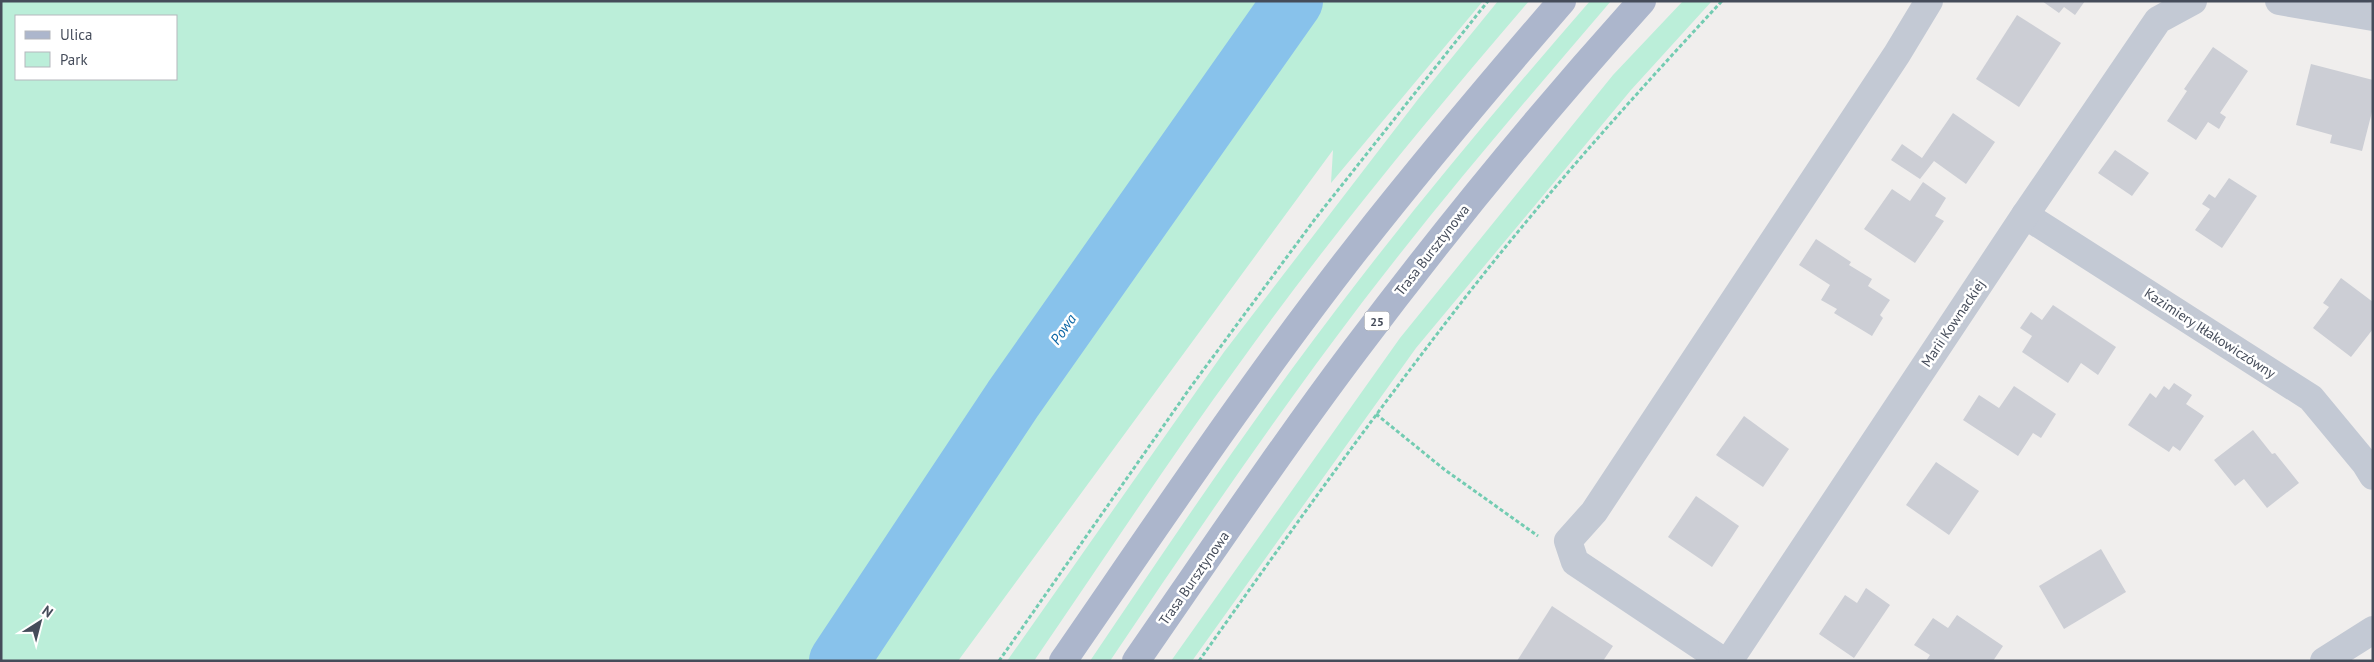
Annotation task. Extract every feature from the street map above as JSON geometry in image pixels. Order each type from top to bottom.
[{"type":"main road","points":[[1063,661],[1227,424],[1356,249],[1486,88],[1562,1]]},
{"type":"main road","name":"Trasa Bursztynowa","points":[[1136,661],[1292,436],[1416,270],[1530,129],[1642,1]]},
{"type":"street","points":[[1723,661],[1575,562],[1568,541],[1594,512],[1892,62],[1929,1]]},
{"type":"street","name":"Marii Kownackiej","points":[[1729,661],[2025,214],[2158,20],[2193,1]]},
{"type":"street","points":[[2279,1],[2373,17]]},
{"type":"street","name":"Kazimiery Iłłakowiczówny","points":[[2025,214],[2311,398],[2365,463],[2373,476]]},
{"type":"street","points":[[2324,661],[2373,630]]},
{"type":"path","points":[[999,661],[1190,388],[1315,219],[1488,1]]},
{"type":"path","points":[[1199,661],[1376,414],[1455,310],[1562,181],[1722,1]]},
{"type":"path","points":[[1376,414],[1471,490],[1575,562]]},
{"type":"green space","points":[[1,1],[1483,1],[1331,183],[1333,150],[958,661],[1,661]]},
{"type":"green space","points":[[1498,1],[1529,1],[1380,180],[1273,317],[1187,437],[1034,661],[1007,661],[1224,352],[1419,98]]},
{"type":"green space","points":[[1590,1],[1611,1],[1455,186],[1364,300],[1266,433],[1110,661],[1090,661],[1222,468],[1324,326],[1444,174]]},
{"type":"green space","points":[[1683,1],[1712,1],[1631,90],[1416,348],[1192,661],[1171,661],[1400,338],[1613,75]]},
{"type":"building","points":[[2042,1],[2085,1],[2075,15],[2064,7],[2059,13]]},
{"type":"building","points":[[2017,15],[2061,43],[2019,107],[1976,79]]},
{"type":"building","points":[[2213,47],[2248,71],[2220,113],[2226,117],[2219,129],[2208,122],[2196,140],[2167,121],[2187,91],[2184,89]]},
{"type":"building","points":[[2311,64],[2373,80],[2373,108],[2362,151],[2330,143],[2332,135],[2296,125]]},
{"type":"building","points":[[1953,113],[1995,142],[1966,184],[1934,161],[1920,179],[1891,160],[1902,144],[1922,158]]},
{"type":"building","points":[[2115,150],[2149,173],[2132,196],[2098,173]]},
{"type":"building","points":[[2229,178],[2257,196],[2222,248],[2195,230],[2210,209],[2202,204],[2209,194],[2215,198]]},
{"type":"building","points":[[1923,182],[1946,198],[1935,216],[1944,221],[1915,263],[1864,229],[1892,189],[1910,201]]},
{"type":"building","points":[[1816,239],[1851,262],[1849,265],[1872,279],[1868,286],[1890,300],[1880,315],[1883,318],[1872,336],[1834,313],[1837,309],[1821,300],[1830,285],[1799,265]]},
{"type":"building","points":[[2341,278],[2373,302],[2373,329],[2351,357],[2313,328],[2329,307],[2323,303]]},
{"type":"building","points":[[2053,305],[2116,347],[2098,375],[2081,363],[2068,383],[2022,352],[2032,336],[2020,328],[2031,312],[2042,320]]},
{"type":"building","points":[[2174,383],[2192,395],[2186,404],[2204,416],[2180,451],[2173,446],[2169,452],[2128,425],[2150,393],[2156,398],[2164,386],[2169,390]]},
{"type":"building","points":[[2014,386],[2056,414],[2041,438],[2033,433],[2018,456],[1963,420],[1979,395],[1999,408]]},
{"type":"building","points":[[1744,416],[1789,449],[1763,487],[1716,455]]},
{"type":"building","points":[[2253,430],[2272,454],[2275,453],[2299,483],[2267,508],[2244,479],[2235,486],[2214,460]]},
{"type":"building","points":[[1936,462],[1979,491],[1949,535],[1906,505]]},
{"type":"building","points":[[1696,496],[1739,526],[1712,567],[1668,537]]},
{"type":"building","points":[[2101,549],[2126,592],[2064,629],[2039,586]]},
{"type":"building","points":[[1866,588],[1890,605],[1854,658],[1819,634],[1845,595],[1857,603]]},
{"type":"building","points":[[1552,606],[1613,646],[1603,661],[1517,661]]},
{"type":"building","points":[[1957,615],[2003,646],[1993,661],[1926,661],[1930,655],[1914,645],[1933,618],[1948,628]]},
{"type":"waterway","name":"Powa","points":[[839,661],[1013,399],[1293,1]]}]
